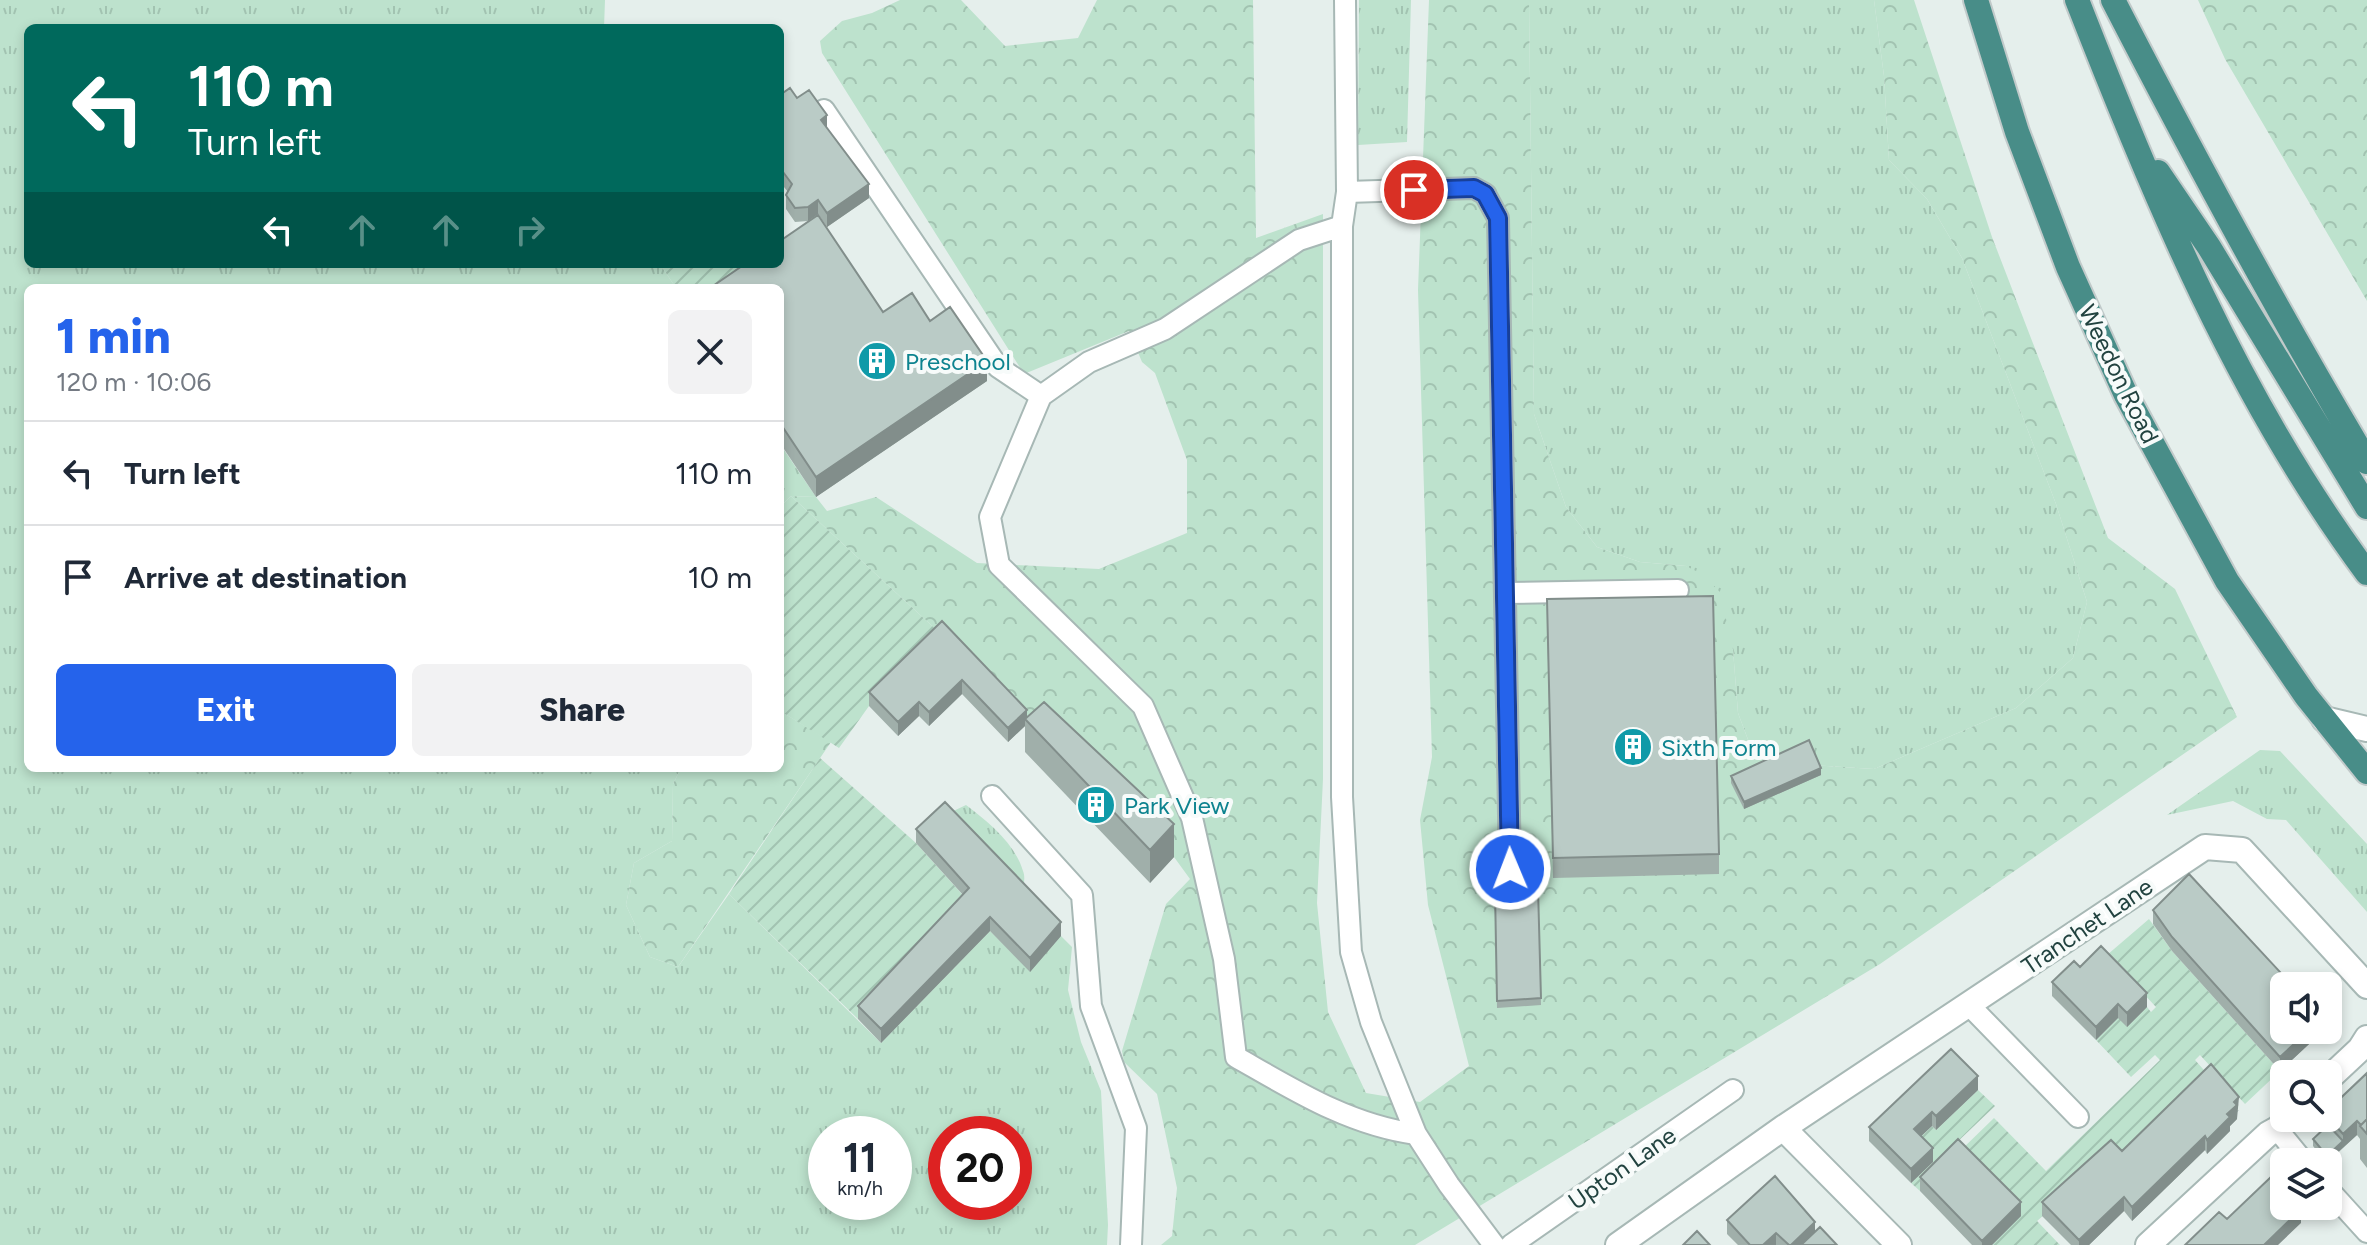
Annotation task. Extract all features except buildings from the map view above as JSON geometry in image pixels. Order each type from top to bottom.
[{"type":"highway","name":"Weedon Road","points":[[1976,0],[2017,132],[2063,254],[2126,395],[2227,581],[2324,719],[2367,772]]},
{"type":"highway","points":[[2077,0],[2127,127],[2200,292],[2264,415],[2337,533],[2367,573]]},
{"type":"highway","points":[[2113,0],[2198,166],[2292,337],[2367,462]]},
{"type":"highway","points":[[2127,127],[2209,247],[2367,507]]},
{"type":"street","points":[[2324,719],[2367,729]]},
{"type":"street","name":"Tranchet Lane","points":[[1618,1245],[1783,1128],[2205,847],[2242,850],[2367,986]]},
{"type":"street","points":[[2342,1066],[2367,1038]]},
{"type":"street","points":[[1783,1128],[1899,1245]]},
{"type":"street","points":[[2148,1245],[2271,1132]]},
{"type":"lane","points":[[1345,0],[1347,192],[1342,226],[1342,797],[1345,894],[1351,952],[1371,1022],[1416,1134],[1494,1245]]},
{"type":"lane","points":[[824,110],[998,367],[1041,396]]},
{"type":"lane","points":[[1347,192],[1474,188],[1485,194],[1498,218],[1510,869]]},
{"type":"lane","points":[[1342,226],[1299,240],[1165,329],[1089,362],[1041,396],[990,517],[999,565],[1143,706],[1192,818],[1224,959],[1236,1057],[1344,1116],[1416,1134]]},
{"type":"lane","points":[[1505,593],[1678,590]]},
{"type":"lane","points":[[992,796],[1082,895],[1091,1006],[1136,1128],[1131,1245]]},
{"type":"lane","points":[[1969,1005],[2078,1117]]},
{"type":"lane","name":"Upton Lane","points":[[1511,1245],[1733,1090]]},
{"type":"lane","points":[[2342,1204],[2367,1232]]},
{"type":"green space","points":[[0,0],[605,0],[604,24],[24,24],[24,268],[663,268],[673,284],[24,284],[24,772],[679,772],[673,784],[672,841],[634,863],[626,905],[650,957],[678,967],[729,894],[881,1043],[990,931],[1030,971],[1061,936],[1072,947],[1068,990],[1081,1042],[1101,1091],[1107,1245],[0,1245]]},
{"type":"green space","points":[[900,0],[961,0],[1005,46],[1078,38],[1097,0],[1253,0],[1256,238],[1323,214],[1323,779],[1317,903],[1328,1012],[1366,1093],[1420,1102],[1469,1066],[1428,905],[1420,820],[1432,757],[1418,290],[1429,0],[1529,0],[1534,414],[1566,507],[1597,547],[1640,562],[1686,566],[1700,573],[1720,592],[1733,650],[1738,713],[1753,753],[1795,764],[1874,769],[2016,708],[2073,658],[2087,602],[2056,504],[1962,258],[1927,199],[1889,160],[1884,76],[1874,0],[1914,0],[1992,237],[2108,538],[2175,589],[2237,717],[1880,964],[1415,1245],[1161,1245],[1172,1236],[1177,1188],[1157,1094],[1124,1062],[1122,1051],[1166,904],[1190,879],[1174,857],[942,635],[791,496],[816,497],[827,511],[876,497],[977,563],[1099,569],[1187,533],[1187,460],[1155,373],[1142,362],[1129,331],[1024,374],[822,53],[820,41],[842,21],[872,13]]},
{"type":"green space","points":[[1359,0],[1411,0],[1407,142],[1358,145]]},
{"type":"green space","points":[[1529,0],[1874,0],[1884,76],[1889,160],[1927,199],[1962,258],[2056,504],[2087,602],[2073,658],[2016,708],[1874,769],[1795,764],[1753,753],[1738,713],[1733,650],[1686,566],[1640,562],[1597,547],[1566,507],[1534,414]]},
{"type":"green space","points":[[2198,0],[2367,0],[2367,301],[2225,59]]},
{"type":"green space","points":[[663,268],[769,268],[745,284],[673,284]]},
{"type":"green space","points":[[784,450],[816,497],[791,496],[784,503]]},
{"type":"green space","points":[[791,496],[942,635],[869,706],[839,748],[784,713],[784,503]]},
{"type":"green space","points":[[784,713],[831,742],[678,967],[650,957],[626,905],[634,863],[672,841],[673,784],[679,772],[784,772]]},
{"type":"green space","points":[[2260,750],[2280,751],[2367,844],[2367,912],[2286,820],[2267,819],[2233,801],[2167,815]]},
{"type":"green space","points":[[820,758],[916,843],[969,902],[858,1019],[729,894]]},
{"type":"green space","points":[[966,805],[1014,851],[1024,874],[1022,896],[945,815]]},
{"type":"green space","points":[[2149,919],[2172,951],[2270,1060],[2270,1080],[2245,1104],[2200,1055],[2195,1060],[2211,1078],[2122,1165],[2111,1154],[2037,1221],[2060,1245],[1992,1245],[2020,1216],[1959,1153],[1920,1191],[1911,1183],[1933,1162],[1914,1143],[1932,1126],[1936,1130],[1978,1090],[1995,1106],[1953,1146],[1959,1152],[1994,1118],[2046,1171],[2160,1060],[2155,1055],[2131,1077],[2096,1040],[2118,1018],[2147,1007],[2151,1012],[2156,1007],[2107,955]]},
{"type":"place","name":"Preschool","points":[[877,361]]},
{"type":"place","name":"Sixth Form","points":[[1633,747]]},
{"type":"place","name":"Park View","points":[[1096,805]]},
{"type":"route","points":[[1414,190],[1474,188],[1485,194],[1498,218],[1510,869]]}]
